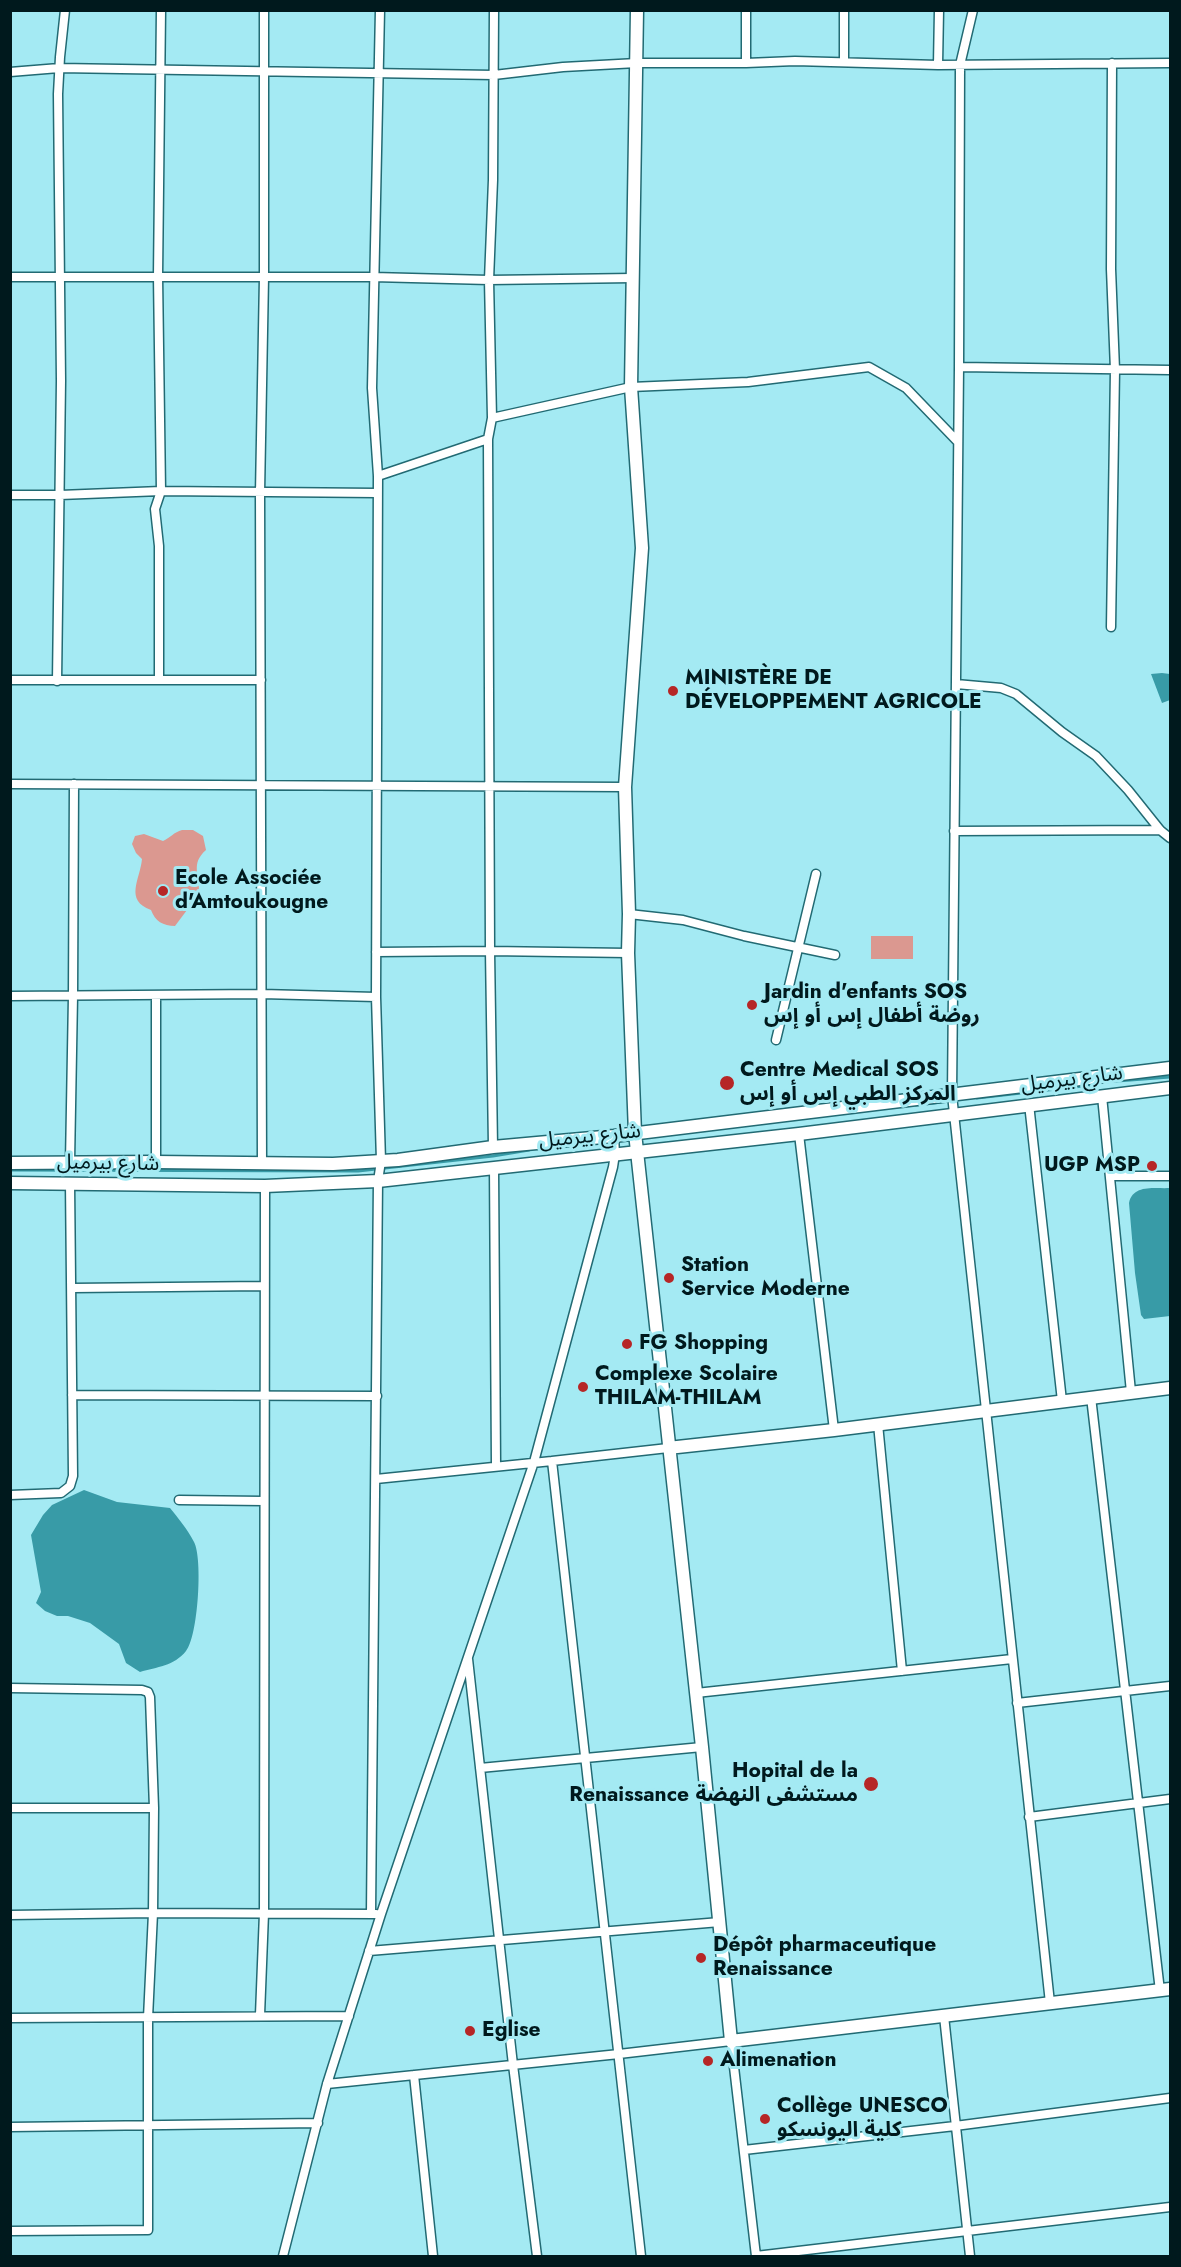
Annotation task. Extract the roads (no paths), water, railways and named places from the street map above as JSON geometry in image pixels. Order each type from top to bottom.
[{"type":"street","points":[[57,681],[60,495],[59,68],[65,10]]},
{"type":"street","points":[[159,680],[159,546],[155,509],[161,491],[158,276],[161,10]]},
{"type":"street","points":[[262,1162],[260,493],[264,277],[264,10]]},
{"type":"street","points":[[376,1914],[376,1479],[378,1181],[381,1161],[375,997],[378,476],[372,388],[381,10]]},
{"type":"street","points":[[493,1147],[489,951],[488,439],[492,418],[489,280],[493,180],[494,10]]},
{"type":"street","points":[[637,10],[631,387],[642,548],[625,787],[635,1133],[702,1747],[731,2041],[756,2256],[1170,2207]]},
{"type":"street","points":[[746,10],[746,63]]},
{"type":"street","points":[[844,10],[844,62]]},
{"type":"street","points":[[938,65],[939,10]]},
{"type":"street","points":[[973,10],[960,65],[953,1105],[1050,2003]]},
{"type":"street","points":[[10,72],[59,68],[494,75],[563,67],[637,63],[795,61],[938,65],[1170,63]]},
{"type":"street","points":[[1111,627],[1115,370],[1110,269],[1112,63]]},
{"type":"street","points":[[10,277],[373,277],[489,280],[633,278]]},
{"type":"street","points":[[492,418],[631,387],[748,382],[868,367],[906,388],[958,442]]},
{"type":"street","points":[[959,367],[1170,370]]},
{"type":"street","points":[[378,476],[488,439]]},
{"type":"street","points":[[10,495],[161,491],[377,494]]},
{"type":"street","points":[[10,680],[261,680]]},
{"type":"street","points":[[956,684],[1001,688],[1016,694],[1062,732],[1096,756],[1128,790],[1160,830],[1170,838]]},
{"type":"street","points":[[10,784],[625,787]]},
{"type":"street","points":[[70,1162],[74,784]]},
{"type":"street","points":[[954,831],[1160,830]]},
{"type":"street","points":[[776,1040],[816,874]]},
{"type":"street","points":[[629,914],[683,920],[835,955]]},
{"type":"street","points":[[376,952],[628,953]]},
{"type":"street","points":[[10,996],[262,994],[375,997]]},
{"type":"street","points":[[156,996],[156,1162]]},
{"type":"street","name":"شارع بيرميل","points":[[10,1183],[265,1186],[378,1181],[799,1134],[1170,1068]]},
{"type":"street","name":"شارع بيرميل","points":[[10,1163],[333,1164],[381,1161],[635,1133],[953,1105],[1029,1104],[1170,1088]]},
{"type":"street","points":[[1102,1096],[1131,1392]]},
{"type":"street","points":[[1029,1104],[1062,1401]]},
{"type":"street","points":[[799,1134],[834,1430]]},
{"type":"street","points":[[283,2256],[327,2084],[369,1951],[376,1914],[534,1462],[615,1154],[614,1136]]},
{"type":"street","points":[[494,1167],[496,1465]]},
{"type":"street","points":[[1110,1176],[1170,1176]]},
{"type":"street","points":[[10,1495],[61,1493],[70,1486],[73,1476],[70,1183]]},
{"type":"street","points":[[261,2015],[264,1913],[265,1186]]},
{"type":"street","points":[[72,1288],[264,1286]]},
{"type":"street","points":[[376,1479],[878,1425],[1170,1388]]},
{"type":"street","points":[[72,1395],[377,1396]]},
{"type":"street","points":[[327,2084],[619,2054],[1165,1990],[1139,1803],[1091,1397]]},
{"type":"street","points":[[878,1425],[902,1671]]},
{"type":"street","points":[[552,1461],[641,2256]]},
{"type":"street","points":[[179,1500],[264,1501]]},
{"type":"street","points":[[468,1656],[513,2065],[537,2256]]},
{"type":"street","points":[[696,1693],[1012,1659]]},
{"type":"street","points":[[1017,1703],[1170,1686]]},
{"type":"street","points":[[10,1688],[142,1690],[147,1692],[150,1697],[154,1808],[153,1912],[148,2018],[148,2230],[10,2231]]},
{"type":"street","points":[[480,1768],[702,1747]]},
{"type":"street","points":[[1029,1817],[1170,1799]]},
{"type":"street","points":[[10,1808],[154,1808]]},
{"type":"street","points":[[10,1915],[153,1912],[376,1914]]},
{"type":"street","points":[[369,1951],[720,1922]]},
{"type":"street","points":[[10,2018],[349,2016]]},
{"type":"street","points":[[944,2016],[970,2256]]},
{"type":"street","points":[[414,2075],[432,2256]]},
{"type":"street","points":[[744,2150],[1170,2098]]},
{"type":"street","points":[[10,2127],[318,2123]]},
{"type":"water","points":[[1151,674],[1170,674],[1170,700],[1162,703]]},
{"type":"water","points":[[1170,1188],[1170,1316],[1144,1319],[1141,1315],[1135,1273],[1129,1203],[1131,1197],[1140,1190]]},
{"type":"water","points":[[84,1490],[117,1502],[170,1508],[194,1542],[197,1551],[199,1580],[194,1630],[186,1651],[171,1663],[140,1672],[126,1663],[119,1644],[90,1623],[68,1616],[57,1616],[45,1611],[36,1603],[41,1592],[31,1535],[52,1505]]},
{"type":"waterway","points":[[1117,1081],[1170,1077]]},
{"type":"waterway","points":[[977,1098],[1092,1085]]},
{"type":"waterway","points":[[916,1105],[941,1102]]},
{"type":"waterway","points":[[10,1170],[358,1171],[529,1150]]},
{"type":"place","name":"MINISTÈRE DE DÉVELOPPEMENT AGRICOLE","points":[[673,691]]},
{"type":"place","name":"Ecole Associée d'Amtoukougne","points":[[163,891]]},
{"type":"place","name":"Jardin d'enfants SOS روضة أطفال إس أو إس","points":[[752,1005]]},
{"type":"place","name":"Centre Medical SOS المركز الطبي إس أو إس","points":[[727,1083]]},
{"type":"place","name":"UGP MSP","points":[[1152,1166]]},
{"type":"place","name":"Station Service Moderne","points":[[669,1278]]},
{"type":"place","name":"FG Shopping","points":[[627,1344]]},
{"type":"place","name":"Complexe Scolaire THILAM-THILAM","points":[[583,1387]]},
{"type":"place","name":"Hopital de la Renaissance مستشفى النهضة","points":[[871,1784]]},
{"type":"place","name":"Dépôt pharmaceutique Renaissance","points":[[701,1958]]},
{"type":"place","name":"Eglise","points":[[470,2031]]},
{"type":"place","name":"Alimenation","points":[[708,2061]]},
{"type":"place","name":"Collège UNESCO كلية اليونسكو","points":[[765,2119]]}]
